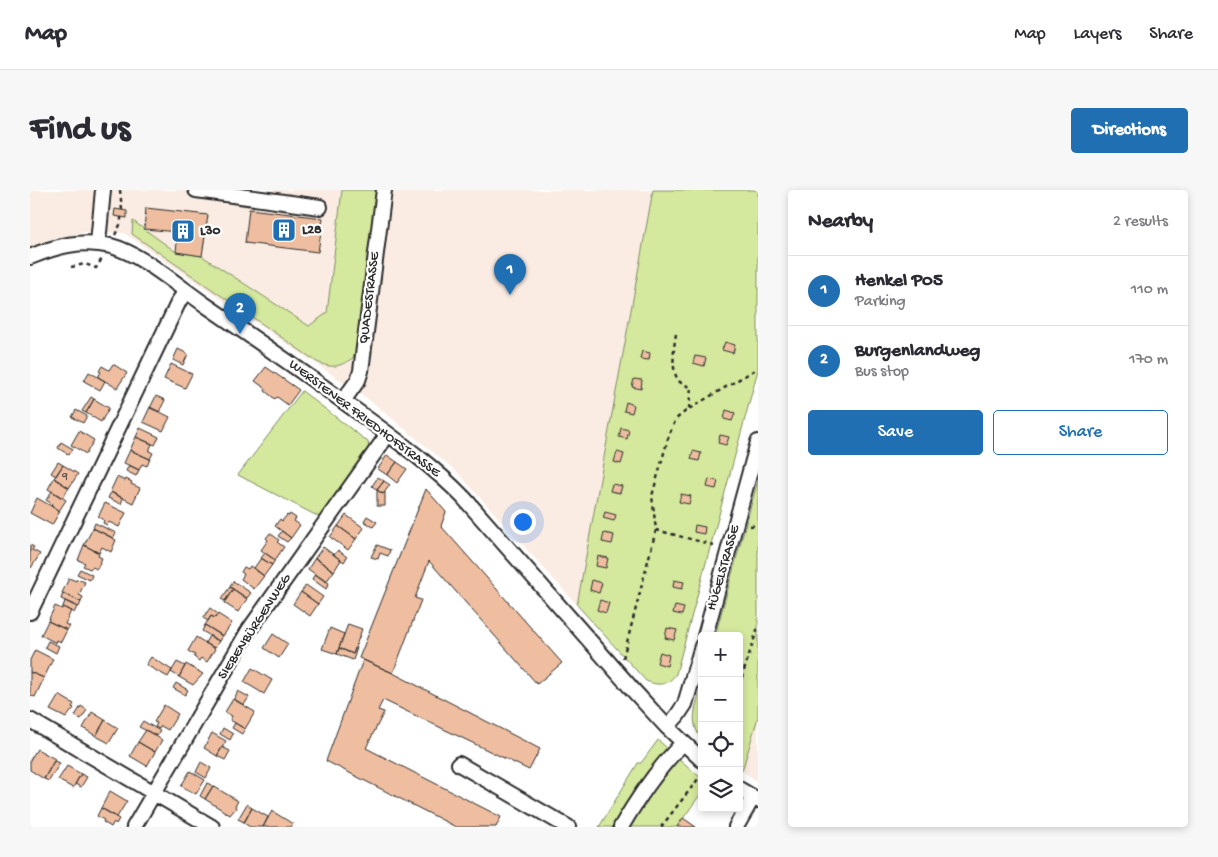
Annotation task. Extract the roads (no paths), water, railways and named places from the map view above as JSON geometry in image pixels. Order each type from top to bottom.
[{"type":"street","points":[[98,244],[103,190]]},
{"type":"street","points":[[196,190],[271,195],[320,207]]},
{"type":"street","name":"QUADESTRASSE","points":[[343,401],[358,380],[361,371],[384,190]]},
{"type":"street","name":"WERSTENER FRIEDHOFSTRASSE","points":[[30,257],[72,244],[98,244],[115,247],[128,253],[145,262],[388,434],[426,463],[464,498],[667,727],[698,756]]},
{"type":"street","points":[[30,612],[179,301],[186,291]]},
{"type":"street","name":"SIEBENBÜRGENWEG","points":[[134,827],[249,630],[388,434]]},
{"type":"street","name":"HÜGELSTRASSE","points":[[706,632],[758,442]]},
{"type":"street","points":[[667,727],[685,704],[698,660]]},
{"type":"street","points":[[30,720],[212,827]]},
{"type":"street","points":[[621,827],[646,786],[661,766],[683,743]]},
{"type":"street","points":[[459,764],[568,827]]},
{"type":"street","points":[[736,827],[755,799],[743,792]]},
{"type":"place","name":"L28","points":[[284,230]]},
{"type":"place","name":"L30","points":[[183,231]]},
{"type":"place","name":"Henkel P05","points":[[510,295]]},
{"type":"place","name":"Burgenlandweg","points":[[240,334]]}]
